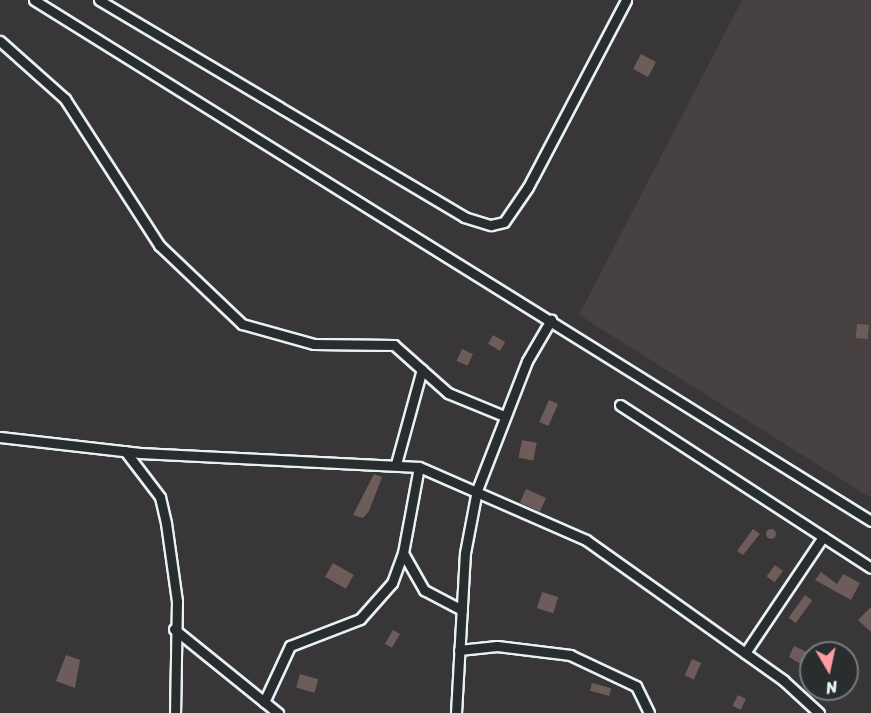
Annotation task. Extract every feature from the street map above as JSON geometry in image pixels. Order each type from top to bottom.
[{"type":"street","points":[[34,0],[871,521]]},
{"type":"street","points":[[99,0],[464,217],[491,225],[504,222],[528,187],[626,0]]},
{"type":"street","points":[[0,41],[65,99],[159,244],[229,315],[297,342],[394,345],[448,393],[504,416]]},
{"type":"street","points":[[456,713],[462,610],[477,490],[504,416],[551,320]]},
{"type":"street","points":[[396,464],[422,369]]},
{"type":"street","points":[[620,405],[871,568]]},
{"type":"street","points":[[0,437],[125,451],[419,467],[477,490],[586,540],[745,653],[819,713]]},
{"type":"street","points":[[125,451],[160,497],[174,570],[175,713]]},
{"type":"street","points":[[264,702],[290,646],[360,619],[392,583],[403,553],[419,467]]},
{"type":"street","points":[[745,653],[823,537]]},
{"type":"street","points":[[403,553],[424,590],[462,610]]},
{"type":"street","points":[[174,629],[278,713]]},
{"type":"street","points":[[459,650],[497,646],[570,655],[636,686],[649,713]]},
{"type":"shaded area","points":[[742,0],[871,0],[871,498],[579,315]]},
{"type":"building","points":[[641,54],[656,62],[648,77],[633,69]]},
{"type":"building","points":[[857,324],[869,325],[868,339],[856,338]]},
{"type":"building","points":[[493,335],[505,342],[500,351],[488,344]]},
{"type":"building","points":[[462,349],[473,354],[468,366],[457,361]]},
{"type":"building","points":[[549,400],[558,404],[548,426],[539,422]]},
{"type":"building","points":[[522,440],[537,443],[533,461],[519,458]]},
{"type":"building","points":[[374,474],[382,477],[369,511],[363,518],[353,515]]},
{"type":"building","points":[[526,489],[546,498],[540,512],[520,503]]},
{"type":"building","points":[[753,529],[760,534],[743,555],[737,551]]},
{"type":"building","points":[[771,529],[775,530],[775,538],[771,539],[767,538],[766,534],[767,530]]},
{"type":"building","points":[[333,563],[354,575],[346,589],[325,577]]},
{"type":"building","points":[[775,565],[783,571],[775,582],[767,576]]},
{"type":"building","points":[[821,572],[837,584],[843,574],[860,583],[851,600],[815,580]]},
{"type":"building","points":[[542,592],[558,597],[553,613],[537,608]]},
{"type":"building","points":[[805,595],[812,600],[796,623],[789,618]]},
{"type":"building","points":[[871,607],[871,632],[858,620]]},
{"type":"building","points":[[393,630],[400,634],[392,648],[385,644]]},
{"type":"building","points":[[794,646],[799,648],[799,663],[789,657]]},
{"type":"building","points":[[66,655],[80,660],[75,688],[56,681]]},
{"type":"building","points":[[692,659],[701,663],[694,680],[685,675]]},
{"type":"building","points":[[300,674],[318,679],[314,693],[296,687]]},
{"type":"building","points":[[592,683],[611,688],[609,696],[590,691]]},
{"type":"building","points":[[738,695],[746,699],[741,710],[733,706]]}]
